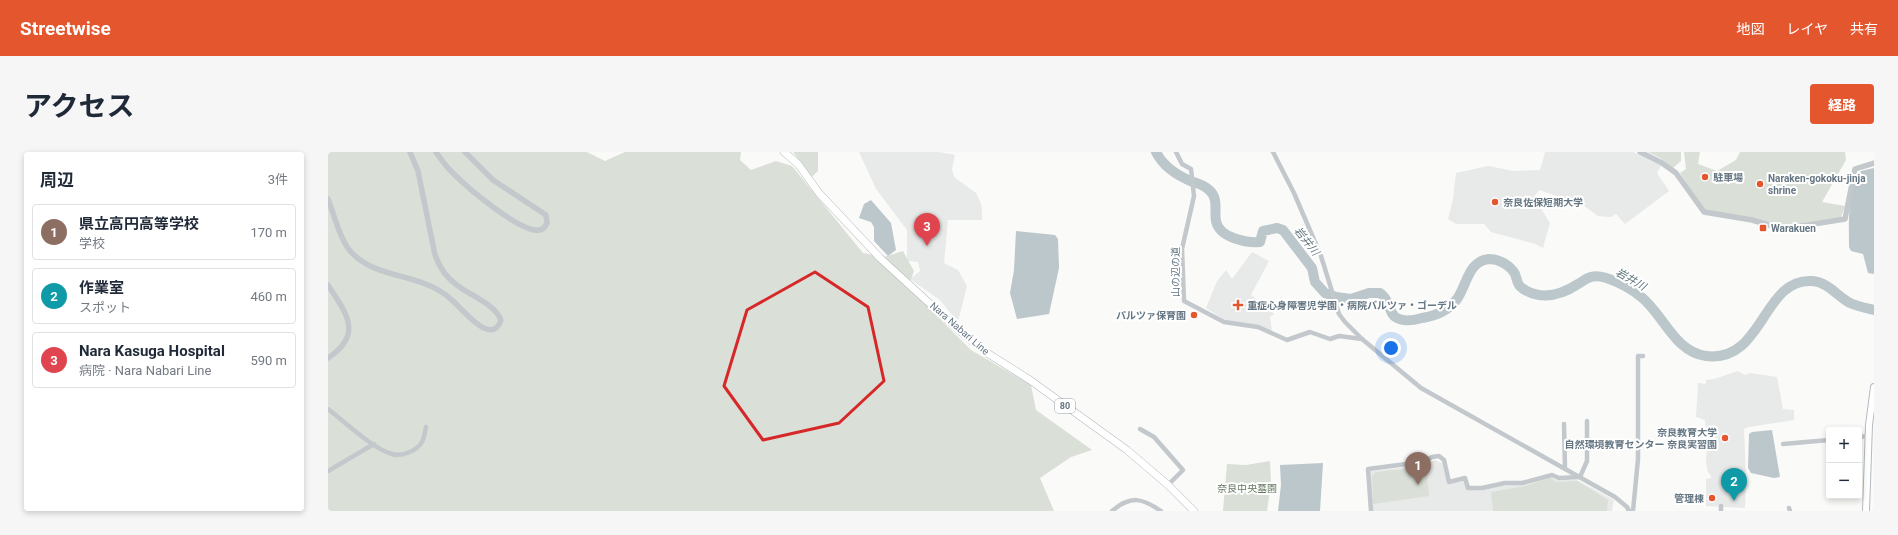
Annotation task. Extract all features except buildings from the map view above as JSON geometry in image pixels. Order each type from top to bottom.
[{"type":"main road","name":"Nara Nabari Line","points":[[784,152],[798,164],[819,193],[880,258],[962,333],[984,351],[1030,380],[1127,450],[1168,485],[1194,511]]},
{"type":"main road","points":[[1866,511],[1868,436],[1874,387]]},
{"type":"street","points":[[328,199],[345,243],[352,254],[370,266],[439,290],[453,300],[476,324],[489,330],[496,328],[499,326],[501,320],[493,308],[462,290],[447,277],[439,265],[418,171],[410,152]]},
{"type":"street","points":[[436,152],[446,167],[480,198],[527,228],[537,230],[545,227],[547,223],[546,215],[493,180],[465,152]]},
{"type":"street","name":"山の辺の道","points":[[1176,152],[1182,164],[1191,169],[1194,196],[1182,249],[1184,301],[1224,322],[1258,327],[1287,340],[1310,332],[1330,339],[1338,336],[1362,339]]},
{"type":"street","points":[[1273,152],[1294,193],[1318,249],[1333,293],[1338,314],[1362,339],[1421,388],[1615,497],[1627,507],[1629,511]]},
{"type":"street","points":[[1640,152],[1662,163],[1676,174],[1704,212],[1752,220],[1782,229],[1845,219],[1855,169],[1874,163]]},
{"type":"street","points":[[328,285],[347,315],[349,327],[346,340],[339,351],[328,358]]},
{"type":"street","points":[[1634,511],[1638,459],[1638,356],[1643,356]]},
{"type":"street","points":[[328,409],[374,444],[392,454],[404,454],[414,450],[422,443],[426,427]]},
{"type":"street","points":[[1580,477],[1587,461],[1587,421]]},
{"type":"street","points":[[1564,424],[1565,469]]},
{"type":"street","points":[[1140,429],[1154,437],[1183,470],[1168,485]]},
{"type":"street","points":[[1862,437],[1868,436]]},
{"type":"street","points":[[1782,444],[1826,440]]},
{"type":"street","points":[[328,471],[374,444]]},
{"type":"street","points":[[1371,511],[1368,469],[1422,462],[1432,457],[1439,456],[1444,460],[1449,482],[1465,478],[1468,488],[1482,488],[1505,483],[1522,483],[1552,475],[1559,478],[1580,477]]},
{"type":"street","points":[[1112,511],[1130,500],[1138,499],[1150,503],[1161,511]]},
{"type":"highlighted area","points":[[815,272],[868,307],[884,381],[839,423],[763,440],[724,386],[747,310]]},
{"type":"shaded area","points":[[859,152],[939,152],[955,155],[952,169],[954,177],[976,193],[981,204],[982,211],[982,220],[948,220],[944,263],[958,270],[967,286],[958,322],[940,300],[910,279],[920,271],[918,262],[907,261],[907,230],[876,189]]},
{"type":"shaded area","name":"奈良佐保短期大学","points":[[1545,152],[1633,152],[1661,166],[1657,173],[1669,191],[1625,224],[1616,214],[1611,217],[1598,216],[1583,205],[1539,190],[1534,197],[1550,223],[1543,248],[1535,244],[1491,232],[1484,224],[1456,224],[1448,219],[1453,199],[1456,173],[1488,166],[1514,171],[1540,170]]},
{"type":"shaded area","points":[[1874,168],[1874,274],[1868,273],[1863,254],[1851,251],[1849,247],[1849,228],[1851,197],[1856,179],[1861,171]]},
{"type":"shaded area","points":[[871,200],[891,223],[896,250],[888,256],[874,241],[874,227],[871,222],[859,218],[864,204]]},
{"type":"shaded area","points":[[1016,231],[1055,235],[1058,239],[1059,268],[1049,314],[1017,319],[1010,293],[1014,270]]},
{"type":"shaded area","points":[[1252,252],[1269,261],[1251,295],[1265,304],[1274,314],[1270,317],[1272,331],[1257,326],[1226,321],[1206,308],[1217,281],[1226,270],[1232,279]]},
{"type":"shaded area","name":"奈良教育大学 自然環境教育センター 奈良実習園","points":[[1738,371],[1745,375],[1750,373],[1777,377],[1783,409],[1794,410],[1794,420],[1744,429],[1746,477],[1745,508],[1706,506],[1706,479],[1711,478],[1711,476],[1708,472],[1706,463],[1707,442],[1705,420],[1696,417],[1698,383],[1706,384],[1706,380],[1714,379]]},
{"type":"shaded area","points":[[1772,430],[1780,477],[1774,478],[1751,473],[1748,468],[1749,434],[1752,432]]},
{"type":"shaded area","points":[[1435,460],[1442,463],[1448,484],[1464,481],[1468,489],[1523,484],[1550,477],[1558,480],[1577,480],[1614,500],[1612,511],[1373,511],[1369,474],[1371,471],[1424,465]]},
{"type":"shaded area","points":[[1323,463],[1320,511],[1278,511],[1281,485],[1280,465]]},
{"type":"green space","points":[[328,152],[587,152],[605,161],[625,152],[741,152],[740,160],[751,170],[776,161],[792,166],[863,253],[884,257],[903,251],[914,271],[908,287],[971,350],[1031,385],[1036,410],[1092,450],[1071,457],[1040,478],[1054,511],[328,511]]},
{"type":"green space","points":[[793,152],[818,152],[818,171],[812,177]]},
{"type":"green space","points":[[1648,152],[1681,152],[1681,161],[1673,168],[1660,158]]},
{"type":"green space","name":"Naraken-gokoku-jinja shrine","points":[[1684,152],[1700,152],[1698,164],[1717,171],[1736,160],[1740,152],[1845,152],[1846,160],[1822,202],[1845,206],[1841,217],[1783,226],[1703,210],[1680,173],[1686,169]]},
{"type":"green space","name":"奈良中央墓園","points":[[1270,461],[1271,483],[1267,511],[1223,511],[1227,464],[1246,465]]},
{"type":"green space","points":[[1426,467],[1429,496],[1373,504],[1372,476],[1376,472]]},
{"type":"green space","points":[[1550,478],[1557,482],[1577,481],[1608,500],[1607,511],[1493,511],[1491,492],[1525,486]]},
{"type":"waterway","name":"岩井川","points":[[1156,152],[1163,162],[1177,174],[1187,180],[1207,188],[1212,193],[1215,201],[1216,221],[1222,232],[1234,238],[1248,242],[1260,242],[1263,231],[1277,228],[1283,230],[1312,268],[1315,282],[1325,293],[1336,297],[1351,299],[1369,293],[1380,293],[1386,299],[1394,316],[1403,320],[1413,320],[1427,317],[1446,309],[1457,299],[1472,269],[1482,261],[1489,259],[1497,260],[1507,265],[1515,274],[1520,287],[1528,292],[1539,295],[1560,293],[1586,279],[1596,276],[1610,279],[1624,285],[1648,303],[1677,340],[1685,347],[1695,353],[1706,356],[1725,355],[1740,347],[1752,335],[1782,292],[1795,284],[1812,281],[1818,282],[1828,287],[1850,303],[1874,310]]},
{"type":"place","name":"駐車場","points":[[1705,177]]},
{"type":"place","name":"Naraken-gokoku-jinja shrine","points":[[1760,184]]},
{"type":"place","name":"奈良佐保短期大学","points":[[1495,202]]},
{"type":"place","name":"Warakuen","points":[[1763,228]]},
{"type":"place","name":"Nara Kasuga Hospital","points":[[927,246]]},
{"type":"place","name":"重症心身障害児学園・病院バルツァ・ゴーデル","points":[[1238,305]]},
{"type":"place","name":"パルツァ保育園","points":[[1194,315]]},
{"type":"place","name":"奈良教育大学 自然環境教育センター 奈良実習園","points":[[1725,438]]},
{"type":"place","name":"県立高円高等学校","points":[[1418,485]]},
{"type":"place","name":"管理棟","points":[[1712,498]]},
{"type":"place","name":"作業室","points":[[1734,501]]}]
